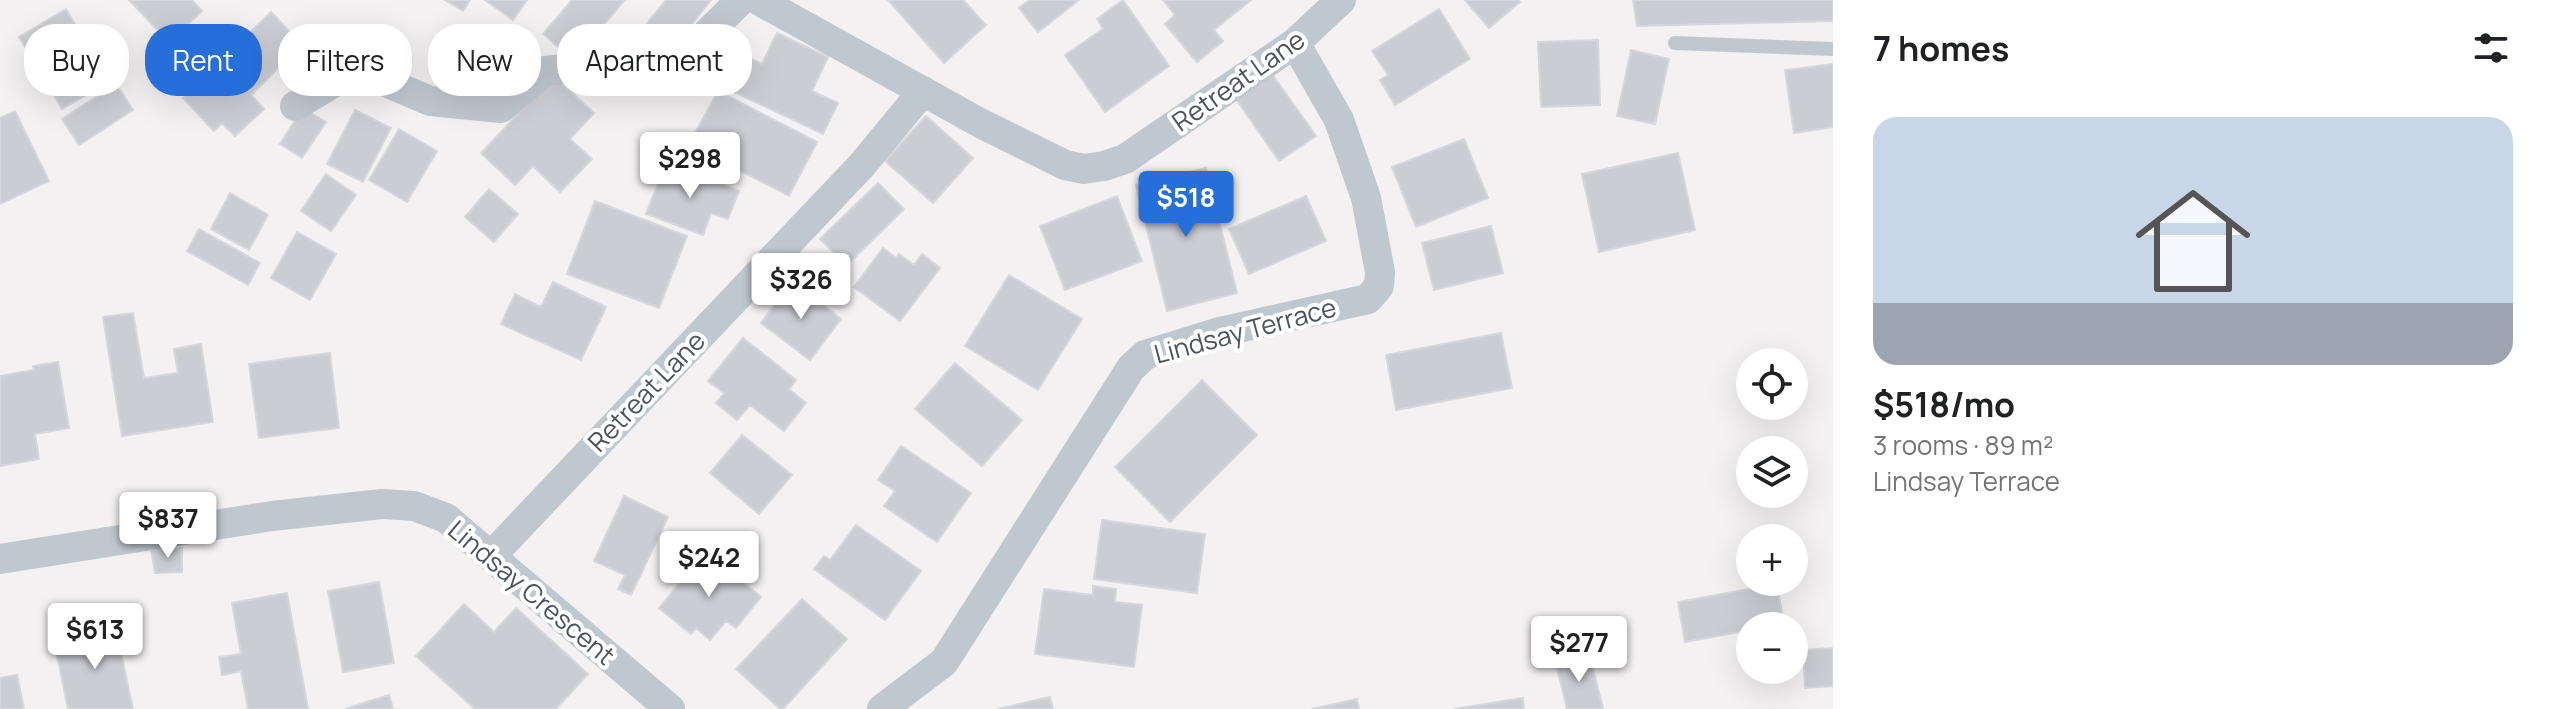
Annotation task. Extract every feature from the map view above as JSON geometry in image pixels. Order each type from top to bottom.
[{"type":"street","points":[[295,106],[345,76],[381,80],[430,101],[501,108],[545,71],[603,65],[650,76],[667,73],[741,0]]},
{"type":"street","points":[[758,0],[923,91]]},
{"type":"street","name":"Retreat Lane","points":[[491,556],[862,165],[923,91],[1065,165],[1084,169],[1104,166],[1125,159],[1295,43],[1335,2]]},
{"type":"street","name":"Lindsay Terrace","points":[[882,709],[944,662],[1131,368],[1145,355],[1216,333],[1368,299],[1379,286],[1380,272],[1366,198],[1339,120],[1295,43]]},
{"type":"street","name":"Lindsay Crescent","points":[[0,559],[272,516],[382,504],[414,506],[446,518],[670,709]]},
{"type":"lane","points":[[1675,43],[1833,49]]},
{"type":"building","points":[[129,0],[192,0],[202,11],[188,24],[152,24]]},
{"type":"building","points":[[445,0],[470,0],[463,11]]},
{"type":"building","points":[[485,0],[527,0],[513,20]]},
{"type":"building","points":[[572,0],[625,0],[604,24],[557,24],[557,46],[543,34]]},
{"type":"building","points":[[666,0],[711,0],[692,24],[646,24]]},
{"type":"building","points":[[888,0],[963,0],[986,25],[944,63]]},
{"type":"building","points":[[1030,0],[1079,0],[1038,32],[1019,8]]},
{"type":"building","points":[[1123,0],[1169,66],[1105,112],[1065,55],[1103,29],[1097,19]]},
{"type":"building","points":[[1163,0],[1251,0],[1214,30],[1223,41],[1197,62],[1165,24],[1175,15]]},
{"type":"building","points":[[1465,0],[1518,0],[1520,2],[1489,28]]},
{"type":"building","points":[[1633,0],[1833,0],[1833,21],[1637,26]]},
{"type":"building","points":[[66,9],[75,24],[41,24]]},
{"type":"building","points":[[1439,9],[1470,59],[1395,105],[1380,80],[1388,75],[1372,51]]},
{"type":"building","points":[[271,12],[282,24],[278,24],[278,69],[262,84],[262,24],[259,24]]},
{"type":"building","points":[[777,33],[828,57],[812,91],[838,103],[823,134],[743,96],[752,96],[752,59],[762,64]]},
{"type":"building","points":[[1598,40],[1600,105],[1541,107],[1538,42]]},
{"type":"building","points":[[1631,50],[1669,59],[1655,124],[1617,116]]},
{"type":"building","points":[[1833,64],[1833,127],[1794,133],[1785,70]]},
{"type":"building","points":[[1272,74],[1316,136],[1279,161],[1236,99]]},
{"type":"building","points":[[554,76],[557,79],[557,96],[576,96],[594,113],[570,139],[592,159],[560,192],[533,166],[515,185],[481,153],[535,96],[541,96],[541,90]]},
{"type":"building","points":[[54,96],[85,96],[62,109]]},
{"type":"building","points":[[97,96],[124,96],[133,110],[79,145],[62,119]]},
{"type":"building","points":[[252,96],[264,109],[235,136],[222,123],[214,131],[183,98]]},
{"type":"building","points":[[715,96],[728,96],[817,142],[789,196],[689,144]]},
{"type":"building","points":[[303,108],[326,122],[302,158],[280,144]]},
{"type":"building","points":[[355,110],[391,128],[363,182],[327,164]]},
{"type":"building","points":[[15,111],[49,181],[0,204],[0,118]]},
{"type":"building","points":[[926,116],[973,158],[933,203],[885,161]]},
{"type":"building","points":[[399,129],[437,151],[407,202],[369,180]]},
{"type":"building","points":[[1464,139],[1488,198],[1416,227],[1392,167]]},
{"type":"building","points":[[1678,153],[1695,230],[1599,252],[1582,174]]},
{"type":"building","points":[[666,163],[739,191],[728,219],[711,213],[703,235],[646,214]]},
{"type":"building","points":[[1206,168],[1237,293],[1167,311],[1136,185]]},
{"type":"building","points":[[326,174],[356,195],[331,231],[301,211]]},
{"type":"building","points":[[878,183],[904,209],[847,265],[820,239]]},
{"type":"building","points":[[489,189],[518,214],[494,242],[465,217]]},
{"type":"building","points":[[230,193],[268,215],[249,250],[211,229]]},
{"type":"building","points":[[1117,196],[1142,261],[1065,290],[1040,226]]},
{"type":"building","points":[[1306,196],[1326,241],[1249,274],[1229,229]]},
{"type":"building","points":[[595,201],[687,236],[659,308],[567,274]]},
{"type":"building","points":[[1491,226],[1503,273],[1434,290],[1422,243]]},
{"type":"building","points":[[199,229],[260,263],[248,285],[187,251]]},
{"type":"building","points":[[297,232],[336,254],[310,300],[271,278]]},
{"type":"building","points":[[883,248],[896,258],[899,254],[914,265],[922,254],[940,268],[900,321],[854,287]]},
{"type":"building","points":[[1009,275],[1082,319],[1038,390],[965,346]]},
{"type":"building","points":[[792,281],[841,319],[810,360],[761,323]]},
{"type":"building","points":[[553,282],[606,307],[581,360],[501,324],[515,294],[541,307]]},
{"type":"building","points":[[133,313],[144,378],[178,373],[174,349],[201,344],[213,422],[122,436],[103,317]]},
{"type":"building","points":[[1501,333],[1512,388],[1396,410],[1386,355]]},
{"type":"building","points":[[743,338],[796,380],[789,389],[806,403],[784,431],[750,405],[737,420],[716,403],[724,393],[708,381]]},
{"type":"building","points":[[330,353],[339,428],[259,438],[249,364]]},
{"type":"building","points":[[58,362],[69,428],[35,434],[39,459],[0,466],[0,376]]},
{"type":"building","points":[[955,363],[1022,420],[982,466],[915,409]]},
{"type":"building","points":[[1202,380],[1257,435],[1170,522],[1115,467]]},
{"type":"building","points":[[742,435],[792,475],[759,514],[710,473]]},
{"type":"building","points":[[901,446],[971,493],[937,542],[884,506],[895,491],[878,480]]},
{"type":"building","points":[[624,496],[668,517],[631,595],[618,589],[625,575],[594,561]]},
{"type":"building","points":[[1102,520],[1205,534],[1197,593],[1094,579]]},
{"type":"building","points":[[856,525],[921,571],[885,620],[814,569],[824,556],[830,560]]},
{"type":"building","points":[[182,548],[182,572],[155,573],[151,550]]},
{"type":"building","points":[[705,552],[761,597],[736,628],[726,621],[710,640],[696,628],[691,634],[659,608]]},
{"type":"building","points":[[379,582],[394,663],[343,672],[328,591]]},
{"type":"building","points":[[1093,586],[1116,589],[1115,602],[1142,605],[1134,667],[1035,654],[1044,589],[1093,595]]},
{"type":"building","points":[[1736,591],[1736,596],[1779,596],[1782,612],[1736,612],[1736,633],[1685,642],[1678,602]]},
{"type":"building","points":[[287,593],[308,709],[248,709],[241,671],[222,675],[219,657],[241,654],[232,603]]},
{"type":"building","points":[[802,599],[847,639],[780,709],[736,669]]},
{"type":"building","points":[[464,604],[494,632],[516,608],[588,674],[556,709],[475,709],[416,656]]},
{"type":"building","points":[[115,624],[133,709],[68,709],[56,650],[78,646],[75,632]]},
{"type":"building","points":[[1833,648],[1833,686],[1805,688],[1805,684],[1808,684],[1808,650]]},
{"type":"building","points":[[1590,656],[1603,709],[1567,709],[1556,664]]},
{"type":"building","points":[[17,675],[24,709],[0,709],[0,678]]},
{"type":"building","points":[[389,695],[393,709],[345,709]]},
{"type":"building","points":[[1050,697],[1053,709],[998,709]]},
{"type":"building","points":[[1523,698],[1524,709],[1454,709]]},
{"type":"building","points":[[1357,699],[1359,709],[1312,709]]}]
